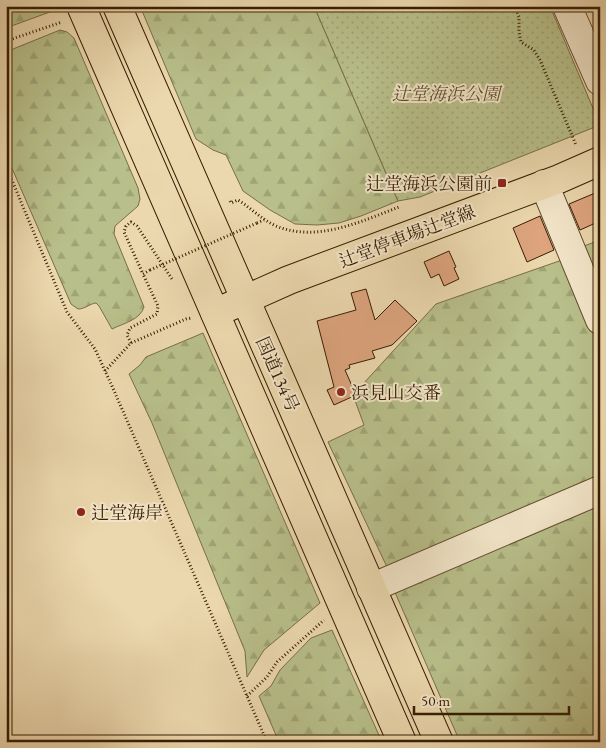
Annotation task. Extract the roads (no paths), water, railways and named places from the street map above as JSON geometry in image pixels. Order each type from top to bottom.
[{"type":"main road","name":"国道134号","points":[[117,6],[439,742]]},
{"type":"main road","name":"国道134号","points":[[88,9],[216,314],[402,742]]},
{"type":"main road","name":"辻堂停車場辻堂線","points":[[216,314],[289,280],[600,161]]},
{"type":"street","points":[[567,6],[600,81]]},
{"type":"street","points":[[544,184],[600,320]]},
{"type":"street","points":[[371,588],[600,490]]},
{"type":"place","name":"辻堂海浜公園前","points":[[502,183]]},
{"type":"place","name":"浜見山交番","points":[[341,392]]},
{"type":"place","name":"辻堂海岸","points":[[81,512]]},
{"type":"park label","name":"辻堂海浜公園","points":[[446,93]]}]
